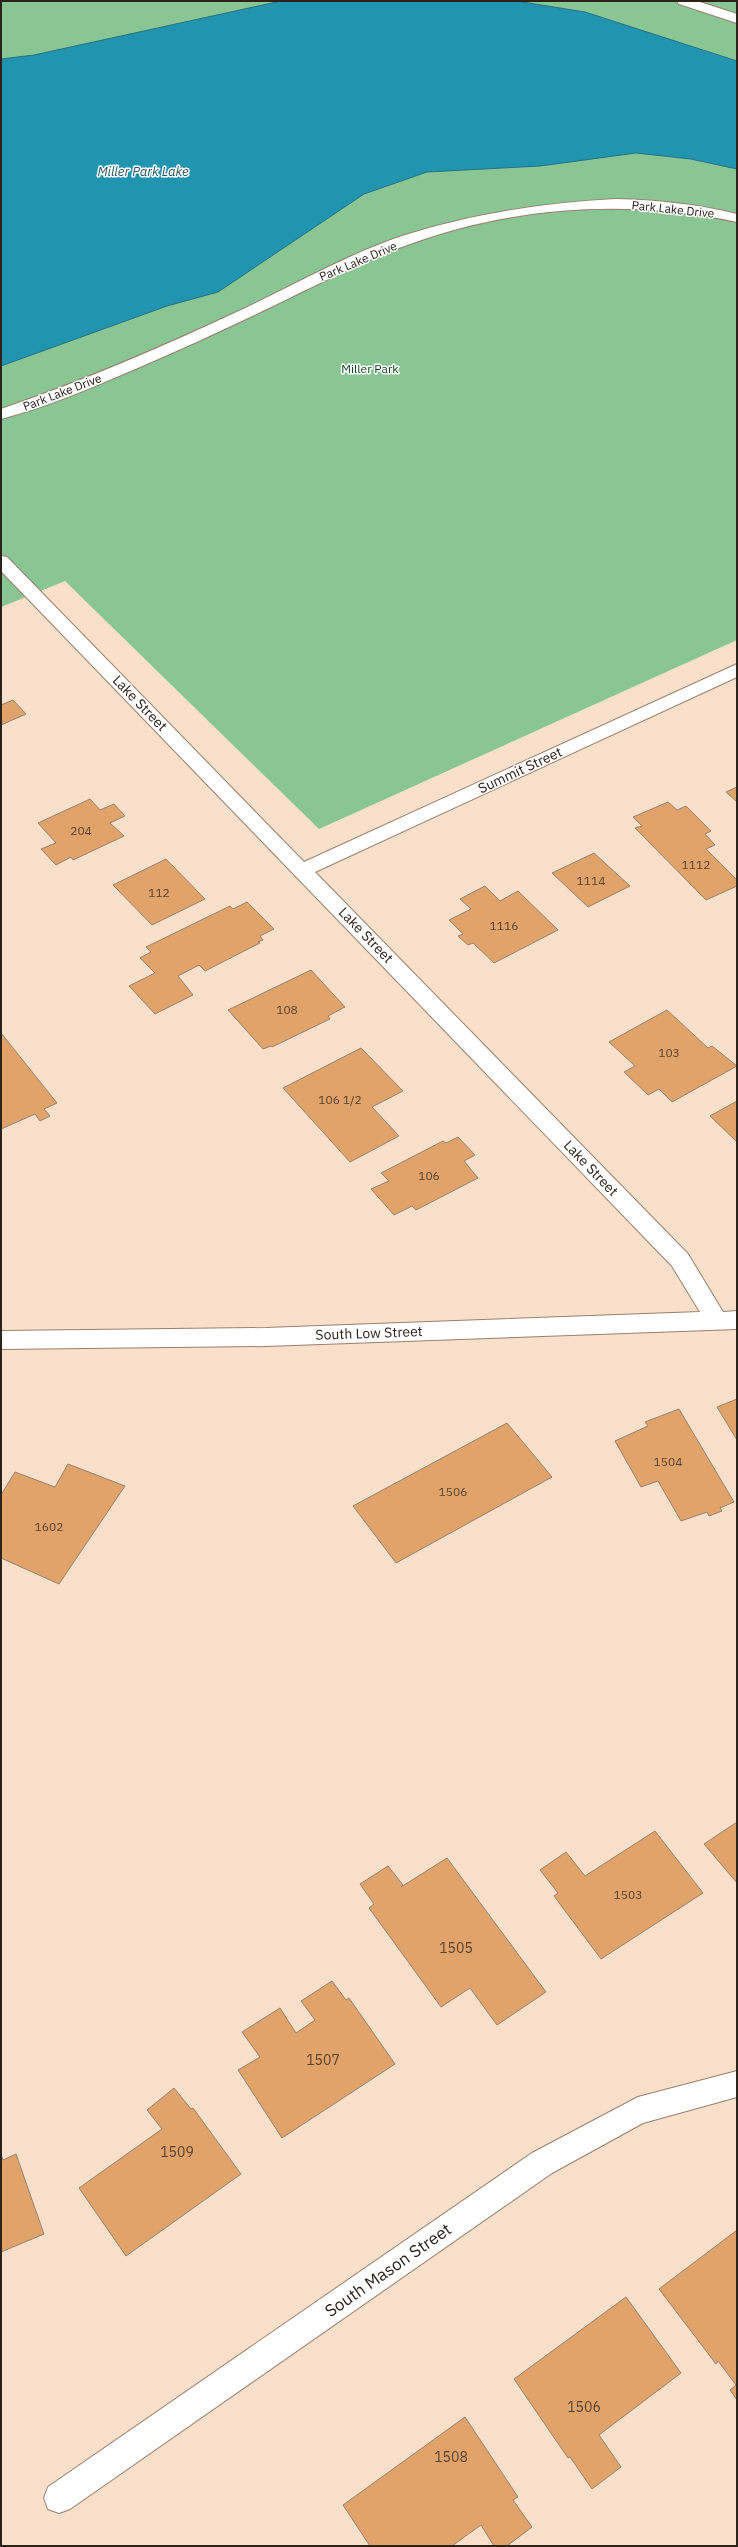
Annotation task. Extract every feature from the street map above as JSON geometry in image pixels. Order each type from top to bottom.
[{"type":"street","points":[[684,1],[737,19]]},
{"type":"street","name":"Park Lake Drive","points":[[1,414],[77,387],[135,363],[337,270],[407,240],[474,222],[541,210],[607,203],[666,205],[718,212],[737,218]]},
{"type":"street","name":"Lake Street","points":[[1,561],[303,870],[680,1260],[727,1320]]},
{"type":"street","name":"Summit Street","points":[[303,870],[737,670]]},
{"type":"street","name":"South Low Street","points":[[1,1340],[266,1337],[727,1320]]},
{"type":"street","name":"South Mason Street","points":[[59,2498],[542,2163],[638,2111],[737,2084]]},
{"type":"green space","name":"Miller Park","points":[[1,1],[737,1],[737,640],[319,829],[65,581],[1,607]]},
{"type":"water","name":"Miller Park Lake","points":[[281,1],[516,1],[585,12],[737,61],[737,169],[691,159],[636,153],[540,166],[427,172],[364,194],[218,292],[167,306],[1,366],[1,59],[34,55]]},
{"type":"building","points":[[13,700],[26,714],[1,725],[1,705]]},
{"type":"building","points":[[737,787],[737,802],[726,792]]},
{"type":"building","points":[[90,799],[100,810],[114,804],[125,816],[110,823],[124,836],[73,860],[71,857],[56,865],[41,849],[56,843],[38,823]]},
{"type":"building","points":[[668,802],[677,810],[686,806],[711,831],[705,834],[715,845],[706,849],[737,880],[737,886],[706,900],[635,828],[642,826],[633,817]]},
{"type":"building","points":[[594,853],[630,886],[588,907],[552,873]]},
{"type":"building","points":[[166,859],[205,899],[152,925],[113,885]]},
{"type":"building","points":[[485,886],[500,901],[518,891],[558,930],[494,963],[473,943],[468,945],[458,936],[463,934],[449,920],[471,909],[460,899]]},
{"type":"building","points":[[247,902],[274,929],[260,936],[263,940],[258,942],[260,943],[205,971],[199,965],[178,976],[193,995],[155,1014],[129,986],[155,973],[140,958],[151,952],[146,947],[230,906],[233,909]]},
{"type":"building","points":[[311,970],[345,1007],[328,1016],[330,1019],[272,1047],[263,1049],[228,1010]]},
{"type":"building","points":[[667,1010],[708,1048],[712,1046],[737,1066],[672,1102],[659,1089],[648,1095],[624,1072],[635,1066],[609,1042]]},
{"type":"building","points":[[1,1033],[57,1103],[44,1109],[50,1116],[40,1121],[35,1114],[1,1129]]},
{"type":"building","points":[[361,1048],[403,1091],[372,1107],[399,1136],[350,1162],[283,1088]]},
{"type":"building","points":[[737,1101],[737,1142],[710,1116]]},
{"type":"building","points":[[458,1137],[475,1155],[464,1161],[478,1178],[416,1210],[412,1206],[394,1215],[371,1189],[389,1181],[381,1173],[443,1141],[446,1143]]},
{"type":"building","points":[[737,1399],[737,1440],[717,1407]]},
{"type":"building","points":[[679,1409],[734,1502],[720,1508],[722,1511],[709,1516],[707,1512],[681,1521],[658,1481],[641,1487],[615,1441],[648,1426],[645,1422]]},
{"type":"building","points":[[507,1423],[552,1477],[396,1563],[353,1506]]},
{"type":"building","points":[[68,1464],[125,1486],[59,1584],[1,1558],[1,1495],[15,1472],[55,1487]]},
{"type":"building","points":[[737,1822],[737,1883],[704,1844]]},
{"type":"building","points":[[655,1831],[703,1893],[601,1959],[554,1896],[558,1893],[540,1870],[566,1852],[585,1876]]},
{"type":"building","points":[[447,1858],[546,1992],[497,2025],[470,1988],[441,2007],[369,1908],[374,1904],[360,1884],[388,1866],[403,1885],[401,1887]]},
{"type":"building","points":[[332,1981],[346,2000],[349,1998],[395,2064],[282,2138],[238,2070],[260,2057],[242,2032],[280,2008],[296,2033],[315,2020],[301,2001]]},
{"type":"building","points":[[174,2088],[191,2109],[193,2108],[241,2174],[126,2256],[79,2188],[162,2129],[147,2110]]},
{"type":"building","points":[[1,2154],[3,2160],[16,2154],[44,2234],[1,2252]]},
{"type":"building","points":[[737,2230],[737,2400],[730,2390],[736,2385],[718,2361],[716,2364],[659,2289]]},
{"type":"building","points":[[626,2297],[681,2373],[599,2435],[621,2467],[592,2489],[570,2457],[568,2458],[514,2379]]},
{"type":"building","points":[[465,2417],[518,2497],[513,2500],[532,2527],[507,2546],[494,2546],[481,2525],[452,2546],[370,2546],[343,2505]]}]
